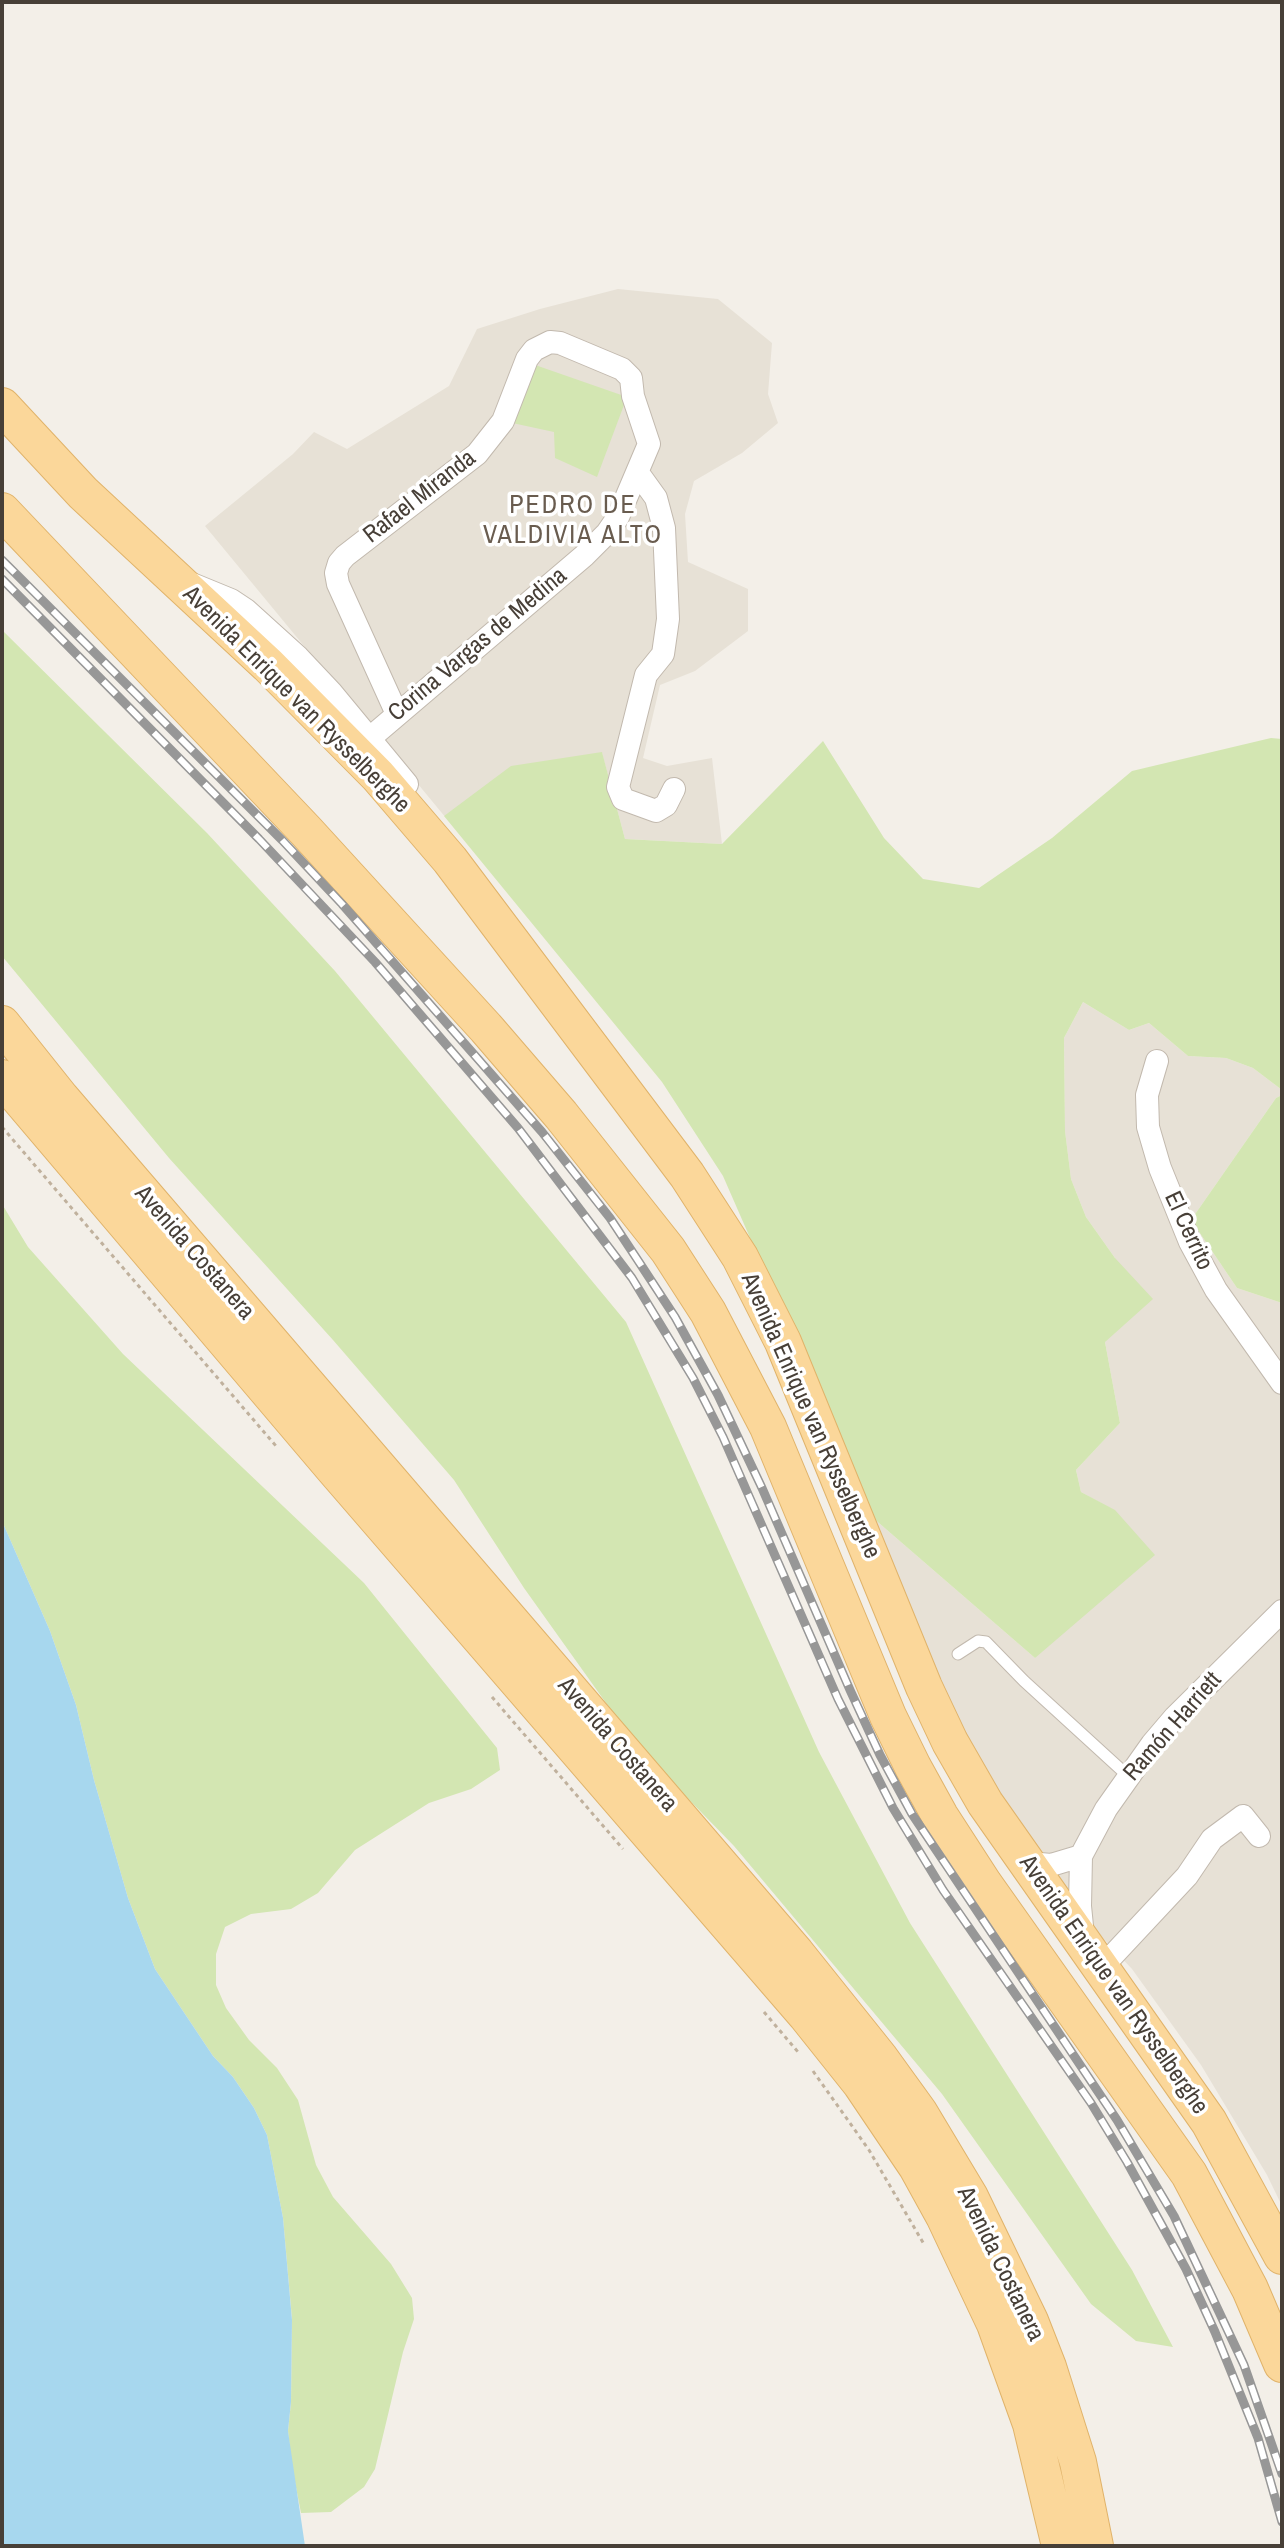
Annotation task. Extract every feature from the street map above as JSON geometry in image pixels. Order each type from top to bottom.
[{"type":"main road","name":"Avenida Enrique van Rysselberghe","points":[[2,406],[83,493],[349,745],[450,860],[687,1175],[740,1257],[788,1354],[931,1701],[985,1803],[1209,2122],[1282,2256]]},
{"type":"main road","name":"Avenida Enrique van Rysselberghe","points":[[2,511],[334,861],[476,1017],[561,1115],[668,1250],[708,1312],[768,1427],[888,1716],[940,1816],[984,1884],[1189,2174],[1239,2267],[1282,2364]]},
{"type":"main road","name":"Avenida Costanera","points":[[2,1024],[68,1107],[796,1953],[880,2058],[926,2123],[964,2187],[1030,2321],[1075,2450],[1095,2546]]},
{"type":"main road","name":"Avenida Costanera","points":[[2,1078],[334,1469],[806,2015],[861,2084],[902,2143],[944,2216],[995,2324],[1031,2424],[1060,2546]]},
{"type":"main road","points":[[1239,2267],[1282,2293]]},
{"type":"street","name":"Rafael Miranda","points":[[397,714],[338,584],[336,573],[339,563],[477,454],[503,421],[527,359],[540,346],[550,342],[569,346],[622,369],[631,378],[633,396]]},
{"type":"street","name":"Corina Vargas de Medina","points":[[370,738],[597,545],[618,517],[649,444],[633,396]]},
{"type":"street","points":[[638,473],[656,498],[664,528],[668,619],[663,654],[646,675],[618,787],[623,799],[656,811],[666,805],[674,789]]},
{"type":"street","points":[[174,577],[218,594],[246,610],[298,657],[370,738],[463,858],[509,938]]},
{"type":"street","name":"El Cerrito","points":[[1157,1061],[1147,1095],[1148,1127],[1165,1180],[1190,1242],[1216,1290],[1282,1383]]},
{"type":"street","name":"Ramón Harriett","points":[[1093,1956],[1080,1906],[1081,1856],[1106,1809],[1175,1717],[1282,1611]]},
{"type":"street","points":[[1093,1956],[1187,1876],[1212,1839],[1243,1816],[1259,1836]]},
{"type":"street","points":[[1029,1863],[1061,1863],[1081,1856]]},
{"type":"lane","points":[[958,1654],[978,1641],[986,1642],[1128,1776]]},
{"type":"path","points":[[2,1127],[281,1452]]},
{"type":"path","points":[[489,1694],[624,1850]]},
{"type":"path","points":[[759,2005],[797,2052]]},
{"type":"path","points":[[807,2063],[869,2150],[930,2255]]},
{"type":"shaded area","points":[[618,289],[718,299],[772,343],[768,394],[778,423],[742,453],[694,481],[685,514],[688,562],[748,589],[748,631],[695,671],[660,685],[643,758],[667,766],[712,758],[722,844],[625,839],[602,753],[446,818],[205,526],[293,454],[314,432],[347,449],[449,386],[477,329]]},
{"type":"shaded area","points":[[1083,1002],[1129,1030],[1149,1023],[1188,1056],[1226,1058],[1253,1068],[1282,1090],[1282,1095],[1276,1098],[1191,1220],[1237,1288],[1282,1303],[1282,2206],[1267,2175],[1201,2065],[1132,1969],[1046,1878],[958,1723],[872,1517],[1035,1658],[1115,1511],[1081,1492],[1076,1470],[1120,1423],[1105,1342],[1115,1258],[1086,1217],[1071,1179],[1065,1131],[1064,1038]]},
{"type":"green space","points":[[518,359],[627,397],[597,477],[555,458],[554,432],[503,421]]},
{"type":"green space","points":[[2,630],[207,833],[335,971],[626,1322],[819,1752],[910,1923],[1132,2270],[1173,2347],[1136,2341],[1091,2304],[942,2094],[734,1846],[636,1745],[524,1588],[454,1480],[169,1158],[2,956]]},
{"type":"green space","points":[[1271,738],[1282,739],[1282,1090],[1253,1068],[1226,1058],[1188,1056],[1149,1023],[1129,1030],[1083,1002],[1064,1038],[1065,1131],[1071,1179],[1086,1217],[1115,1258],[1153,1299],[1105,1342],[1120,1423],[1076,1470],[1081,1492],[1115,1510],[1155,1555],[1035,1658],[872,1517],[723,1176],[662,1082],[444,816],[511,766],[602,752],[625,839],[722,844],[823,741],[884,838],[923,879],[979,888],[1052,838],[1132,771]]},
{"type":"green space","points":[[1282,1095],[1282,1303],[1237,1288],[1191,1220],[1276,1098]]},
{"type":"green space","points":[[2,1204],[28,1247],[123,1354],[364,1583],[497,1748],[500,1770],[471,1789],[429,1803],[355,1850],[318,1893],[291,1909],[251,1914],[225,1927],[216,1954],[216,1985],[226,2008],[249,2040],[277,2068],[298,2100],[316,2165],[333,2197],[391,2264],[412,2298],[414,2319],[375,2469],[364,2487],[331,2512],[301,2513],[292,2467],[288,2431],[292,2319],[283,2218],[267,2135],[254,2108],[233,2077],[213,2056],[155,1969],[128,1898],[76,1705],[50,1631],[2,1521]]},
{"type":"water","points":[[2,1521],[50,1631],[76,1705],[128,1898],[155,1969],[213,2056],[233,2077],[254,2108],[267,2135],[283,2218],[292,2320],[288,2431],[305,2546],[2,2546]]},
{"type":"railway","points":[[2,560],[342,904],[542,1132],[610,1218],[675,1317],[718,1395],[880,1755],[912,1814],[1117,2120],[1174,2216],[1244,2365],[1282,2474]]},
{"type":"railway","points":[[2,579],[259,839],[375,962],[518,1128],[632,1278],[693,1378],[723,1437],[838,1699],[893,1808],[943,1890],[1091,2103],[1186,2269],[1258,2438],[1282,2522]]},
{"type":"district","name":"PEDRO DE VALDIVIA ALTO","points":[[573,521]]}]
